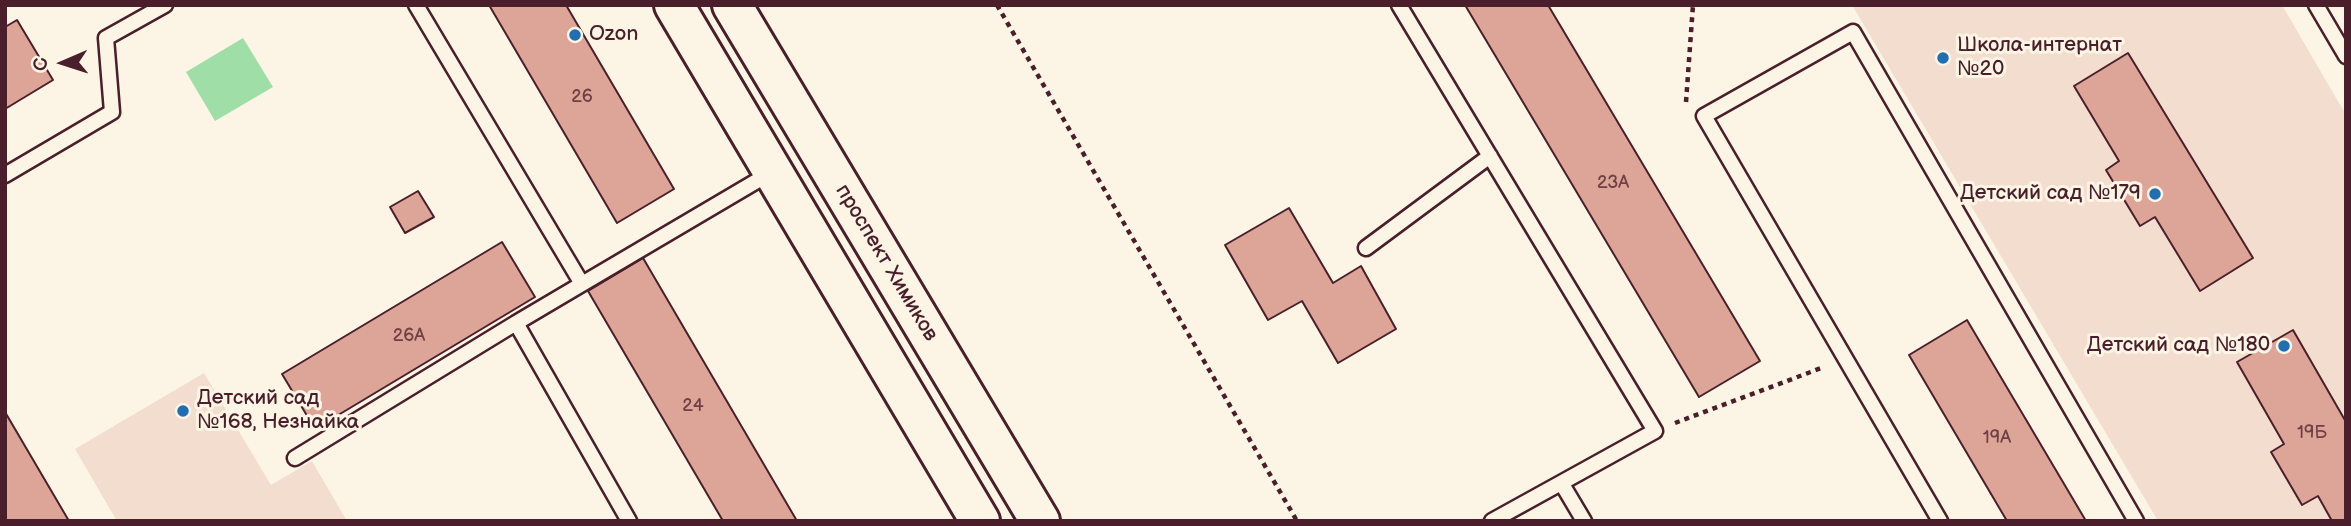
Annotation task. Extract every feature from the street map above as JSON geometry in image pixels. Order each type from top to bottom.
[{"type":"main road","points":[[674,5],[980,521]]},
{"type":"main road","name":"проспект Химиков","points":[[732,5],[1040,521]]},
{"type":"lane","points":[[5,175],[112,113],[106,38],[164,5]]},
{"type":"lane","points":[[416,5],[582,284]]},
{"type":"lane","points":[[1399,5],[1655,431],[1492,521]]},
{"type":"lane","points":[[2316,5],[2346,56]]},
{"type":"lane","points":[[1940,521],[1704,116],[1853,32],[2137,521]]},
{"type":"lane","points":[[1366,248],[1490,156]]},
{"type":"lane","points":[[295,458],[516,323],[773,172]]},
{"type":"lane","points":[[516,323],[629,521]]},
{"type":"lane","points":[[1562,484],[1584,521]]},
{"type":"path","points":[[998,5],[1297,521]]},
{"type":"path","points":[[1685,108],[1693,5]]},
{"type":"path","points":[[1655,431],[1824,368],[1818,356]]},
{"type":"shaded area","name":"Детский сад №179","points":[[1852,5],[2282,5],[2346,115],[2346,521],[2158,521]]},
{"type":"shaded area","name":"Детский сад №168, Незнайка","points":[[204,373],[271,485],[312,461],[347,521],[117,521],[75,449]]},
{"type":"green space","points":[[243,38],[273,87],[215,121],[186,72]]},
{"type":"building","points":[[489,5],[566,5],[674,189],[617,223]]},
{"type":"building","points":[[1465,5],[1548,5],[1760,361],[1699,397]]},
{"type":"building","points":[[17,20],[53,80],[5,109],[5,27]]},
{"type":"building","points":[[2128,53],[2253,258],[2200,291],[2155,217],[2140,226],[2106,170],[2119,161],[2074,86]]},
{"type":"building","points":[[418,191],[434,217],[405,233],[390,207]]},
{"type":"building","points":[[1289,208],[1333,283],[1361,266],[1396,329],[1338,363],[1302,301],[1268,320],[1225,245]]},
{"type":"building","points":[[502,242],[535,297],[315,429],[282,374]]},
{"type":"building","points":[[643,258],[797,521],[723,521],[588,291]]},
{"type":"building","points":[[1967,320],[2086,521],[2007,521],[1909,355]]},
{"type":"building","points":[[2293,330],[2346,422],[2346,521],[2332,521],[2318,496],[2302,505],[2271,452],[2284,444],[2237,362]]},
{"type":"building","points":[[5,412],[69,521],[5,521]]},
{"type":"place","name":"Ozon","points":[[575,35]]},
{"type":"place","name":"Школа-интернат №20","points":[[1943,58]]},
{"type":"place","name":"Детский сад №179","points":[[2155,194]]},
{"type":"place","name":"Детский сад №180","points":[[2284,346]]},
{"type":"place","name":"Детский сад №168, Незнайка","points":[[183,411]]}]
